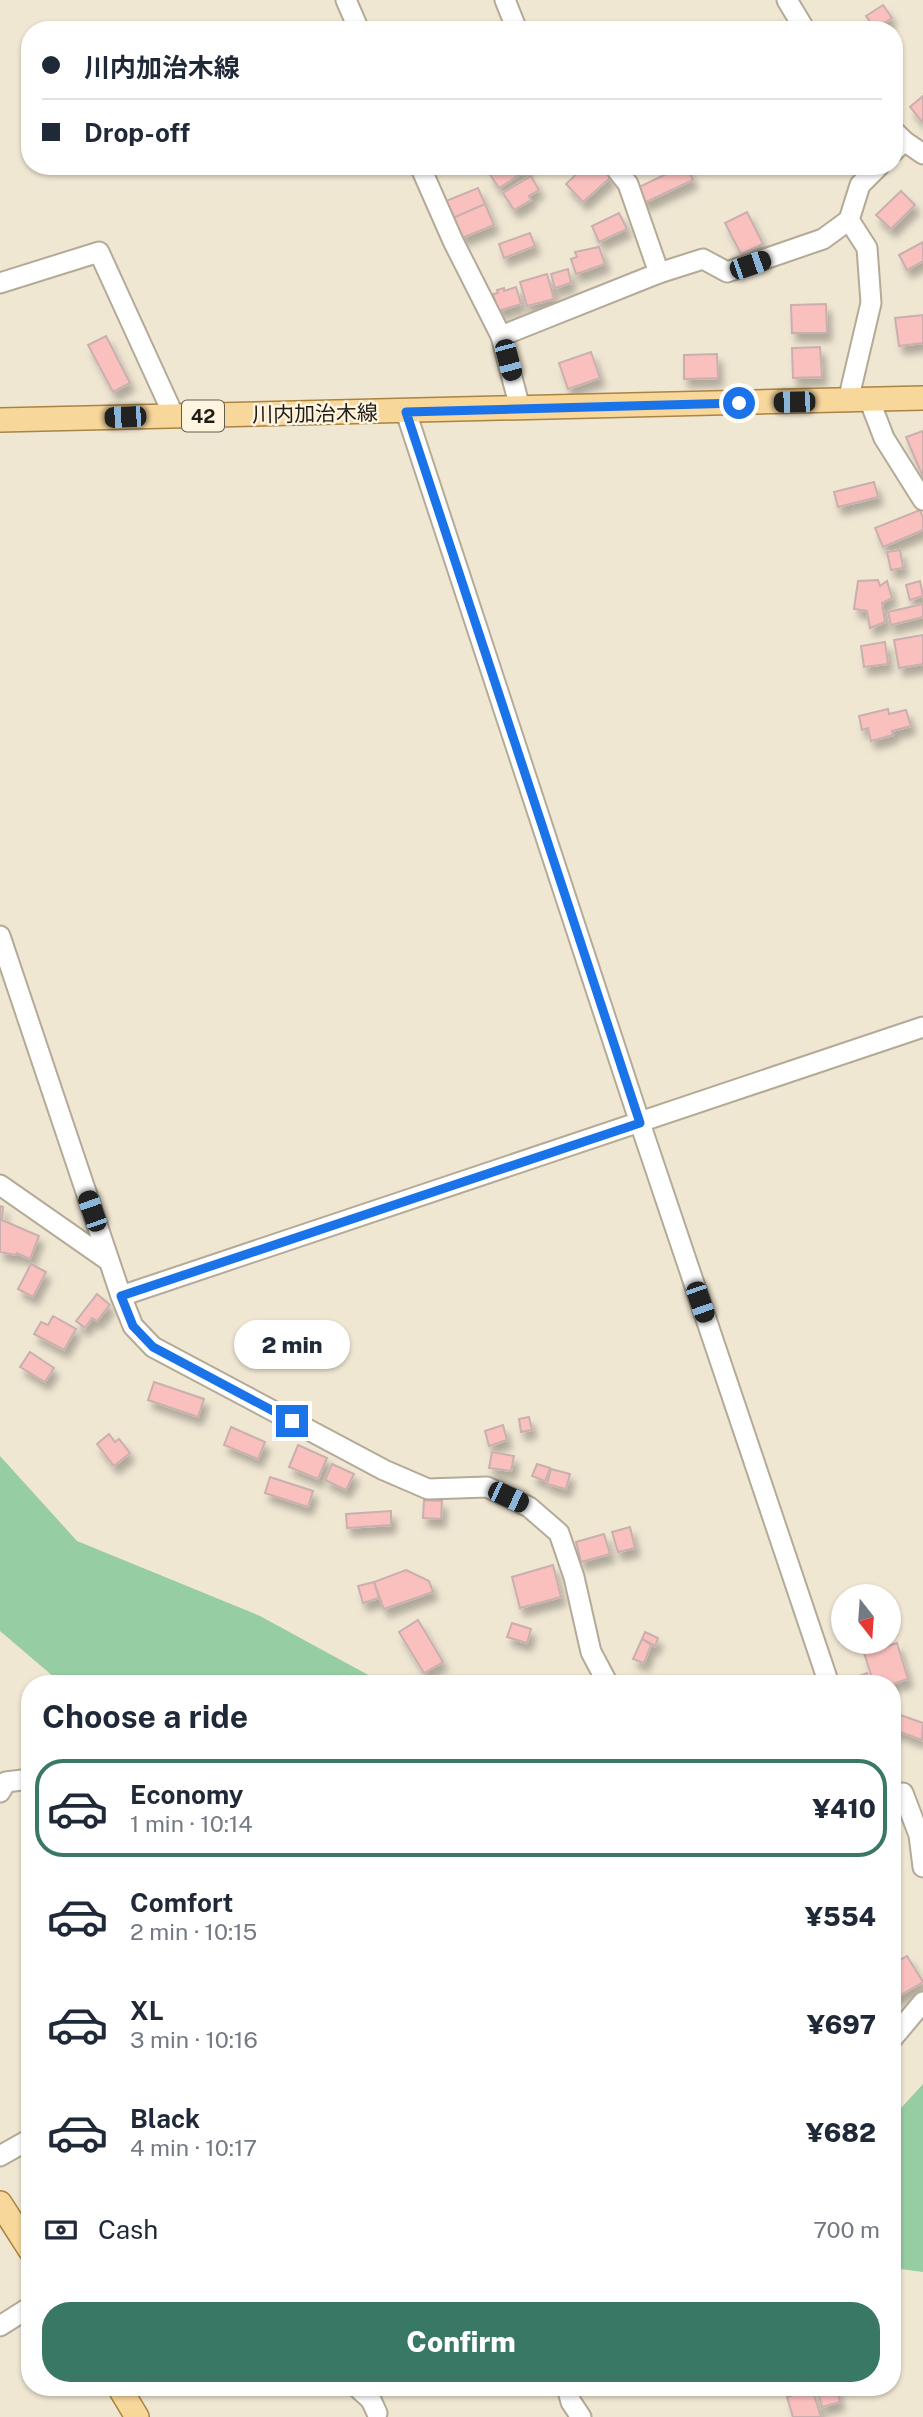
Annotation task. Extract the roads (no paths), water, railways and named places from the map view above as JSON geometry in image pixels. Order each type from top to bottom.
[{"type":"main road","name":"川内加治木線","points":[[0,420],[923,398]]},
{"type":"main road","points":[[0,2203],[21,2236]]},
{"type":"main road","points":[[124,2396],[137,2417]]},
{"type":"street","points":[[346,0],[355,21]]},
{"type":"street","points":[[505,0],[513,21]]},
{"type":"street","points":[[786,0],[799,21]]},
{"type":"street","points":[[903,144],[923,154]]},
{"type":"street","points":[[424,175],[501,336],[520,408]]},
{"type":"street","points":[[621,175],[628,184],[659,273]]},
{"type":"street","points":[[501,336],[659,273],[703,259],[727,272],[823,239],[849,219],[860,185],[870,175]]},
{"type":"street","points":[[849,219],[867,248],[871,303],[859,400],[923,500]]},
{"type":"street","points":[[0,284],[99,252],[174,416]]},
{"type":"street","points":[[406,412],[640,1123],[826,1675]]},
{"type":"street","points":[[0,936],[133,1326],[153,1347],[384,1471],[428,1489],[487,1487],[529,1507],[559,1533],[574,1577],[591,1652],[603,1675]]},
{"type":"street","points":[[121,1296],[923,1027]]},
{"type":"street","points":[[0,1185],[109,1261]]},
{"type":"street","points":[[0,1792],[6,1782],[21,1780]]},
{"type":"street","points":[[906,1794],[919,1835],[923,1867]]},
{"type":"street","points":[[901,2028],[923,2002]]},
{"type":"street","points":[[0,2156],[21,2144]]},
{"type":"street","points":[[0,2326],[21,2313]]},
{"type":"street","points":[[367,2396],[377,2413]]},
{"type":"street","points":[[569,2396],[581,2417]]}]
